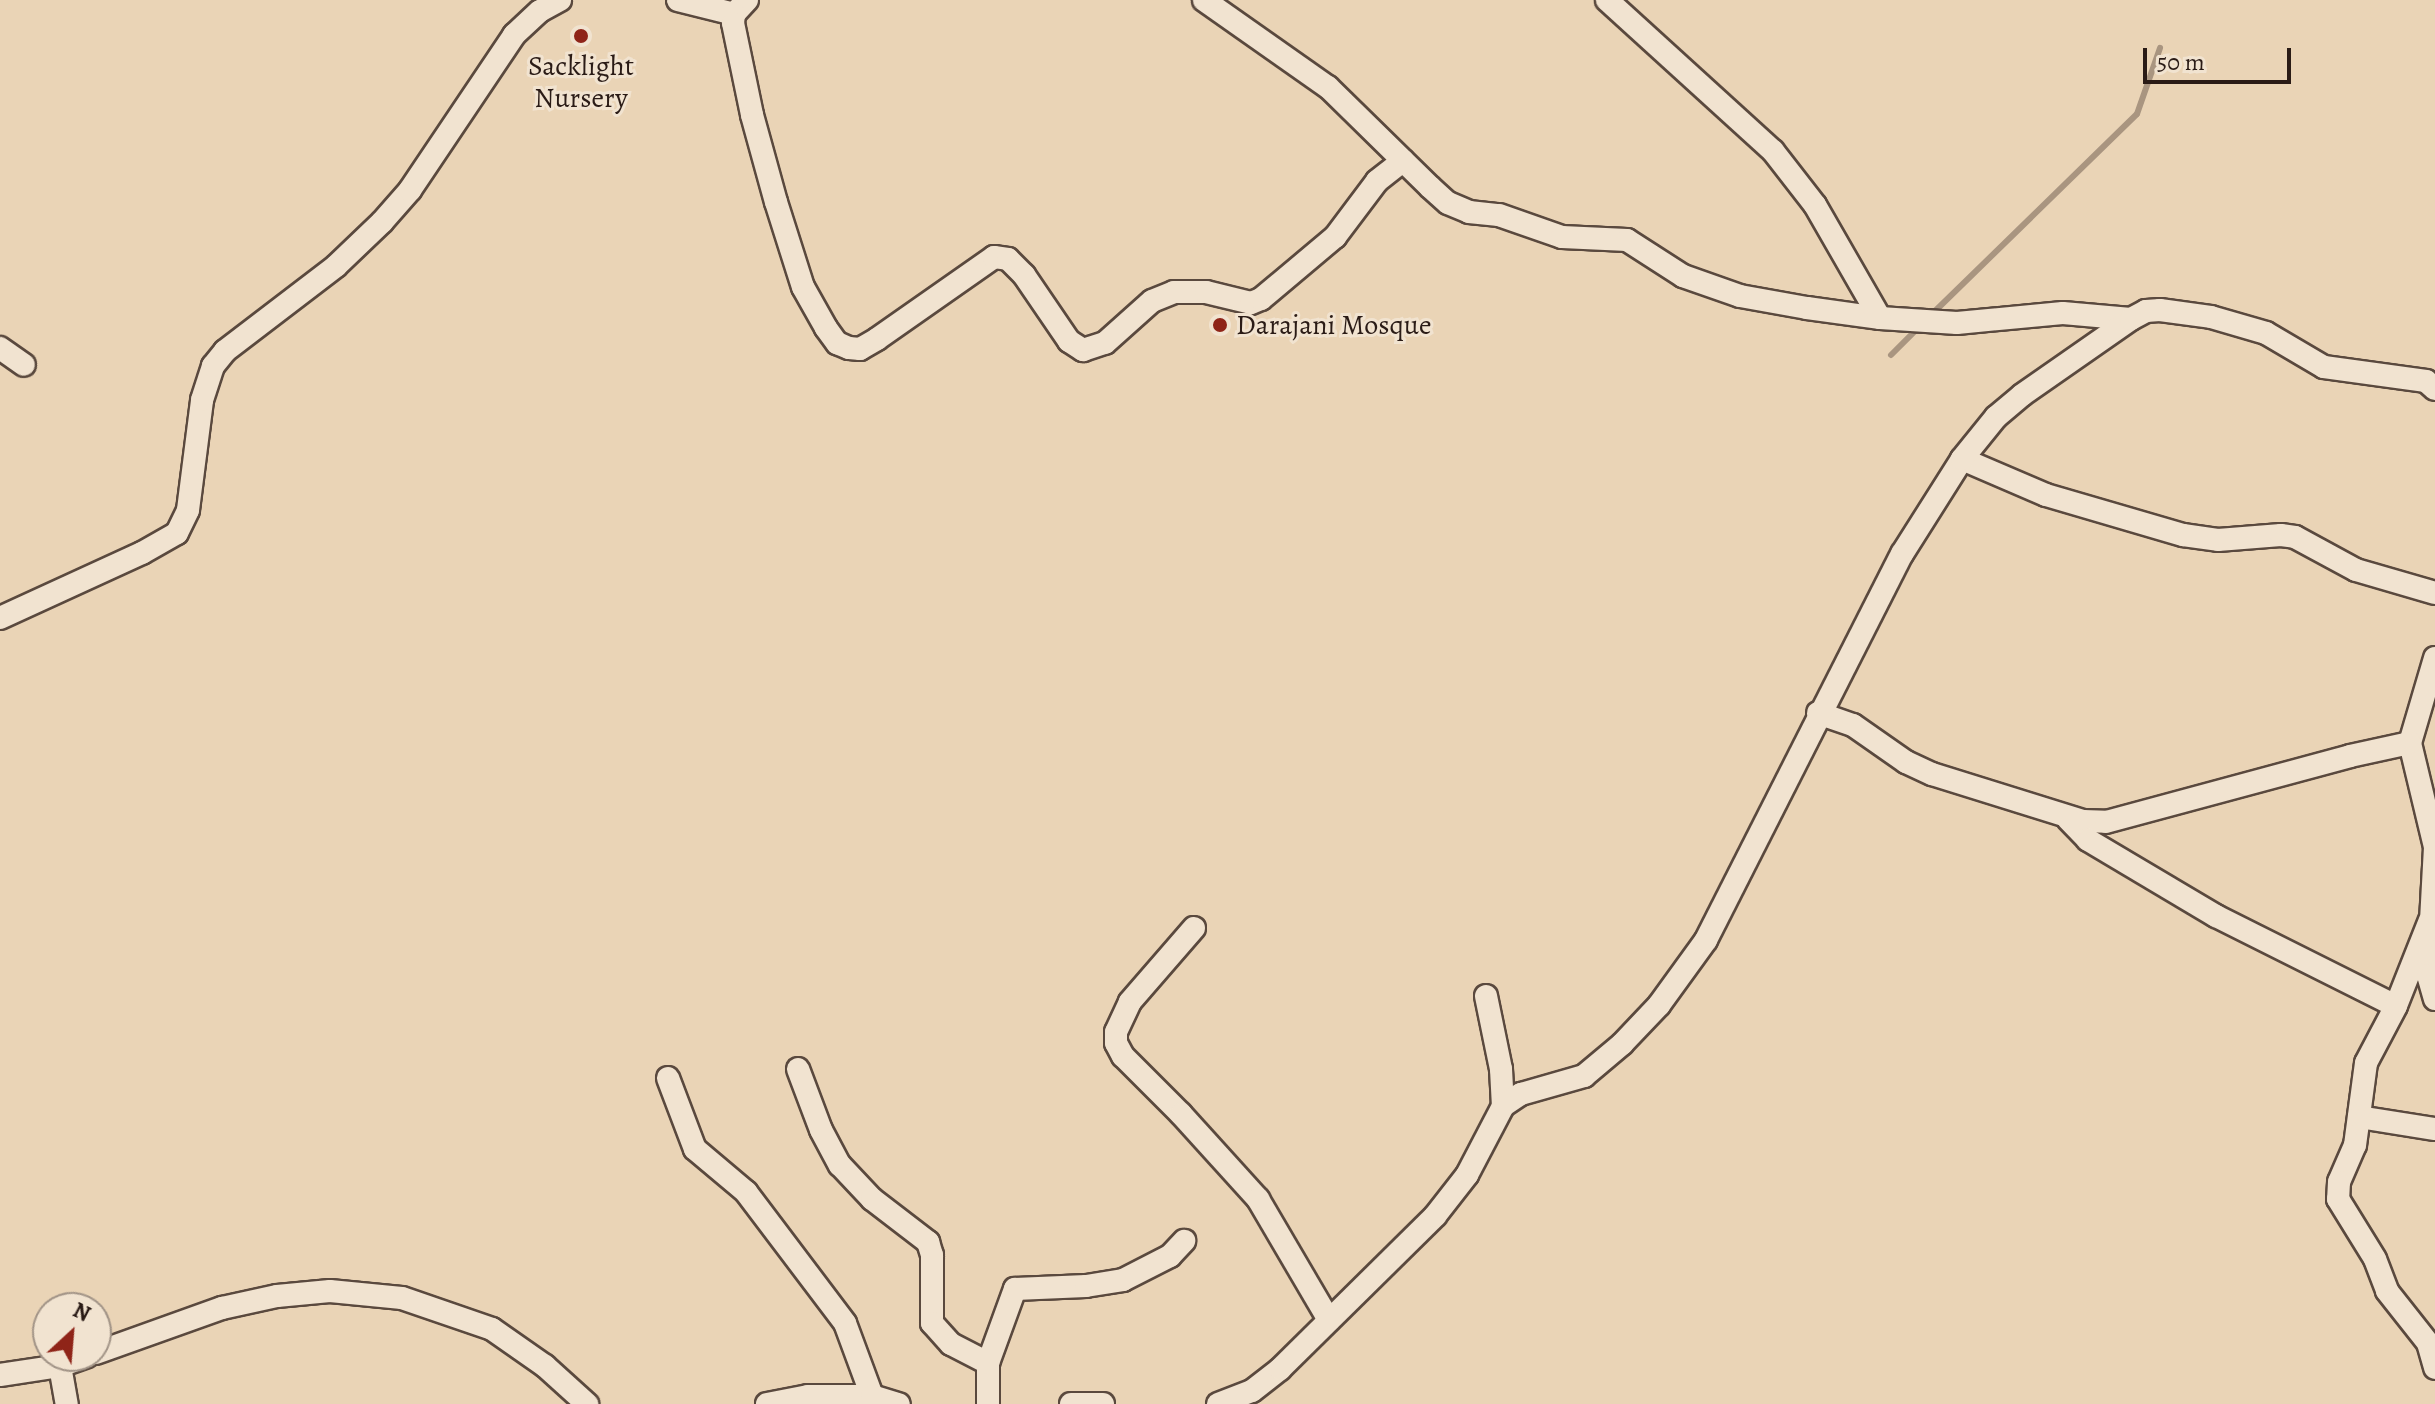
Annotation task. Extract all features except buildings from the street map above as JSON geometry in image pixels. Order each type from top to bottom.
[{"type":"street","points":[[0,618],[142,553],[177,533],[188,510],[202,400],[213,366],[225,351],[336,266],[382,222],[410,190],[514,35],[540,11],[560,0]]},
{"type":"street","points":[[678,0],[741,7],[733,23],[752,115],[803,287],[837,343],[849,348],[860,349],[877,339],[994,257],[1008,259],[1024,275],[1069,341],[1083,350],[1105,343],[1163,295],[1191,290],[1251,303],[1261,299],[1335,237],[1377,181],[1403,161]]},
{"type":"street","points":[[1204,0],[1328,87],[1448,203],[1469,212],[1499,215],[1562,237],[1627,240],[1683,276],[1740,296],[1880,318],[1957,323],[2063,313],[2131,319]]},
{"type":"street","points":[[1607,0],[1783,163],[1815,205],[1880,318]]},
{"type":"street","points":[[1218,1404],[1252,1391],[1298,1353],[1435,1216],[1467,1175],[1503,1106],[1521,1094],[1584,1076],[1622,1044],[1659,1005],[1706,940],[1818,713],[1902,554],[1962,459],[1996,417],[2022,395],[2131,319],[2146,311],[2160,310],[2211,317],[2266,333],[2324,367],[2426,381],[2435,389]]},
{"type":"street","points":[[0,348],[24,365]]},
{"type":"street","points":[[1962,459],[2046,495],[2183,535],[2218,540],[2281,535],[2295,537],[2356,570],[2435,593]]},
{"type":"street","points":[[2435,658],[2410,743],[2433,833],[2428,975],[2435,999]]},
{"type":"street","points":[[1818,713],[1853,725],[1906,762],[1932,774],[2068,819],[2106,822],[2350,756],[2410,743]]},
{"type":"street","points":[[2068,819],[2088,840],[2216,916],[2396,1006]]},
{"type":"street","points":[[2430,920],[2396,1006],[2366,1063],[2355,1145],[2339,1182],[2338,1199],[2375,1259],[2387,1291],[2432,1337],[2435,1368]]},
{"type":"street","points":[[1194,928],[1130,1002],[1116,1032],[1116,1043],[1123,1056],[1172,1104],[1258,1199],[1329,1320]]},
{"type":"street","points":[[1486,996],[1501,1069],[1503,1106]]},
{"type":"street","points":[[798,1069],[821,1130],[840,1165],[872,1199],[928,1242],[932,1255],[932,1323],[951,1344],[988,1363]]},
{"type":"street","points":[[668,1078],[695,1149],[746,1192],[845,1323],[872,1396]]},
{"type":"street","points":[[2359,1117],[2435,1129]]},
{"type":"street","points":[[988,1404],[988,1363],[1015,1289],[1086,1286],[1123,1280],[1170,1256],[1184,1241]]},
{"type":"street","points":[[112,1347],[222,1308],[277,1296],[330,1291],[402,1298],[492,1329],[545,1366],[587,1404]]},
{"type":"street","points":[[0,1375],[32,1370]]},
{"type":"street","points":[[61,1372],[67,1404]]},
{"type":"street","points":[[767,1404],[808,1396],[872,1396],[899,1404]]},
{"type":"street","points":[[1071,1404],[1103,1404]]},
{"type":"waterway","points":[[1932,314],[2137,114],[2160,48]]},
{"type":"waterway","points":[[1891,355],[1918,328]]},
{"type":"place","name":"Sacklight Nursery","points":[[581,36]]},
{"type":"place","name":"Darajani Mosque","points":[[1220,325]]}]
